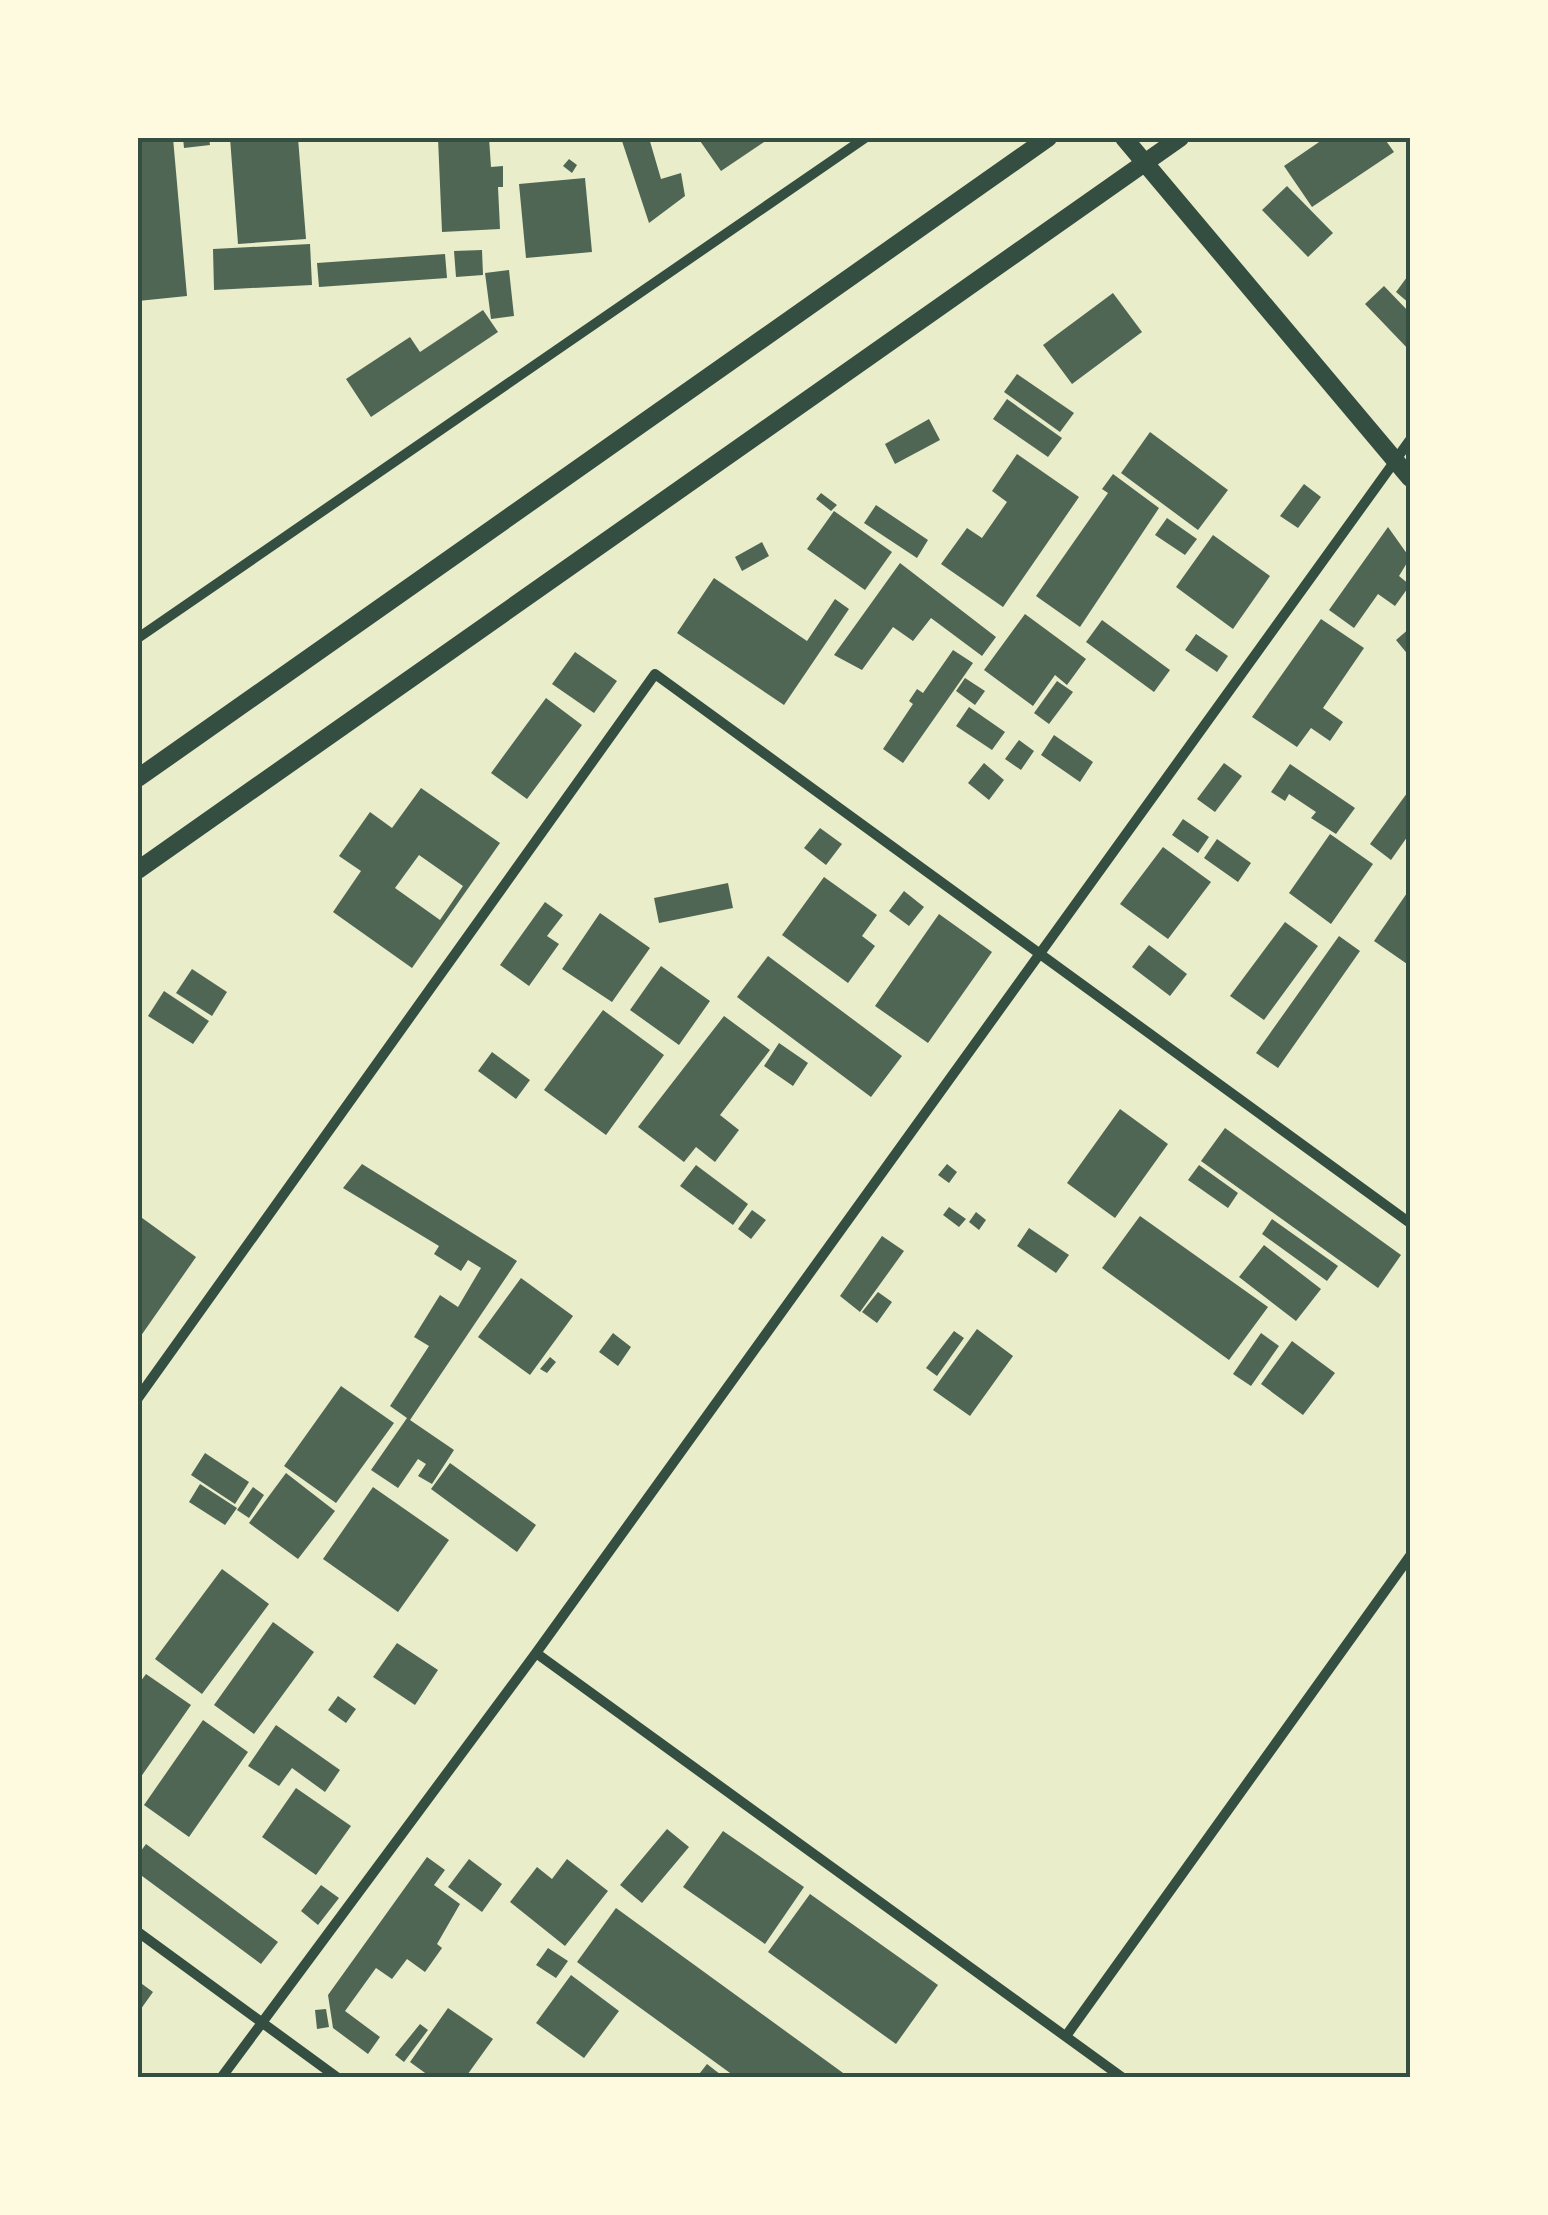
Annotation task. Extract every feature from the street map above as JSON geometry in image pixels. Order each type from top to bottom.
[{"type":"street","points":[[138,638],[865,138]]},
{"type":"street","points":[[138,778],[1048,138]]},
{"type":"street","points":[[1124,138],[1410,478]]},
{"type":"street","points":[[138,870],[1180,138]]},
{"type":"street","points":[[221,2078],[536,1652],[1410,440]]},
{"type":"street","points":[[138,1398],[655,674],[1410,1223]]},
{"type":"street","points":[[1066,2036],[1410,1556]]},
{"type":"street","points":[[536,1652],[1124,2078]]},
{"type":"street","points":[[138,1932],[338,2078]]},
{"type":"building","points":[[138,138],[173,138],[187,296],[138,301]]},
{"type":"building","points":[[183,138],[209,138],[210,145],[184,148]]},
{"type":"building","points":[[230,138],[298,138],[306,239],[238,244]]},
{"type":"building","points":[[438,138],[489,138],[491,167],[503,166],[503,187],[498,187],[500,229],[442,232]]},
{"type":"building","points":[[621,138],[649,138],[661,179],[681,173],[685,196],[649,223]]},
{"type":"building","points":[[698,138],[770,138],[721,171]]},
{"type":"building","points":[[1325,138],[1384,138],[1394,152],[1312,207],[1284,166]]},
{"type":"building","points":[[569,159],[577,165],[572,173],[563,166]]},
{"type":"building","points":[[585,178],[592,252],[526,258],[519,184]]},
{"type":"building","points":[[1287,186],[1333,233],[1308,257],[1262,210]]},
{"type":"building","points":[[310,244],[312,285],[214,290],[213,249]]},
{"type":"building","points":[[482,250],[483,275],[456,277],[454,251]]},
{"type":"building","points":[[445,254],[447,278],[319,287],[317,263]]},
{"type":"building","points":[[509,270],[514,316],[491,319],[485,273]]},
{"type":"building","points":[[1410,273],[1410,304],[1396,292]]},
{"type":"building","points":[[1384,286],[1410,313],[1410,351],[1365,304]]},
{"type":"building","points":[[1113,293],[1142,332],[1072,384],[1043,345]]},
{"type":"building","points":[[483,310],[498,332],[371,417],[346,379],[410,337],[420,352]]},
{"type":"building","points":[[1017,374],[1074,413],[1060,432],[1004,392]]},
{"type":"building","points":[[1007,399],[1062,438],[1048,457],[993,419]]},
{"type":"building","points":[[929,419],[940,440],[895,464],[885,444]]},
{"type":"building","points":[[1150,432],[1228,490],[1198,530],[1121,473]]},
{"type":"building","points":[[1017,454],[1079,497],[1003,607],[941,564],[967,528],[982,538],[1007,502],[992,491]]},
{"type":"building","points":[[1113,474],[1159,508],[1080,627],[1036,596],[1108,493],[1102,489]]},
{"type":"building","points":[[1304,484],[1321,497],[1298,528],[1280,516]]},
{"type":"building","points":[[821,493],[837,505],[831,511],[816,499]]},
{"type":"building","points":[[876,505],[928,540],[917,558],[864,523]]},
{"type":"building","points":[[834,511],[892,552],[865,590],[807,549]]},
{"type":"building","points":[[1167,518],[1197,539],[1185,555],[1155,535]]},
{"type":"building","points":[[1388,527],[1410,558],[1399,576],[1410,585],[1395,606],[1378,594],[1354,628],[1329,610]]},
{"type":"building","points":[[1213,535],[1270,576],[1233,629],[1176,587]]},
{"type":"building","points":[[762,542],[769,556],[742,571],[735,557]]},
{"type":"building","points":[[900,563],[996,637],[982,656],[931,618],[913,641],[893,627],[862,670],[834,655]]},
{"type":"building","points":[[714,578],[807,641],[835,599],[849,609],[784,705],[677,633]]},
{"type":"building","points":[[1025,614],[1086,659],[1067,685],[1055,675],[1033,706],[984,670]]},
{"type":"building","points":[[1321,619],[1364,648],[1323,708],[1343,722],[1330,741],[1311,728],[1297,747],[1252,717]]},
{"type":"building","points":[[1102,620],[1170,670],[1154,692],[1086,642]]},
{"type":"building","points":[[1410,628],[1410,657],[1396,640]]},
{"type":"building","points":[[1196,634],[1228,656],[1217,672],[1185,650]]},
{"type":"building","points":[[953,650],[973,663],[903,763],[883,749],[913,704],[909,701],[917,689],[923,693]]},
{"type":"building","points":[[575,652],[617,681],[594,713],[552,684]]},
{"type":"building","points":[[965,678],[985,691],[975,705],[956,691]]},
{"type":"building","points":[[1057,681],[1073,692],[1049,724],[1034,713]]},
{"type":"building","points":[[546,698],[582,725],[527,799],[491,773]]},
{"type":"building","points":[[969,707],[1005,732],[992,750],[956,726]]},
{"type":"building","points":[[1054,735],[1093,762],[1080,782],[1041,755]]},
{"type":"building","points":[[1019,740],[1034,751],[1021,770],[1005,759]]},
{"type":"building","points":[[984,763],[1004,780],[989,800],[968,783]]},
{"type":"building","points":[[1224,763],[1242,776],[1215,812],[1197,799]]},
{"type":"building","points":[[1290,764],[1355,808],[1336,834],[1311,818],[1316,812],[1289,794],[1285,801],[1271,792]]},
{"type":"building","points":[[421,788],[500,843],[412,968],[333,912],[361,871],[339,856],[370,812],[392,828]],"holes":[[[419,855],[463,886],[440,920],[395,888]]]},
{"type":"building","points":[[1410,789],[1410,833],[1391,860],[1370,844]]},
{"type":"building","points":[[1183,819],[1209,837],[1198,853],[1172,835]]},
{"type":"building","points":[[820,828],[842,844],[826,865],[804,848]]},
{"type":"building","points":[[1330,834],[1373,864],[1331,924],[1289,893]]},
{"type":"building","points":[[1217,839],[1251,863],[1238,882],[1204,858]]},
{"type":"building","points":[[1163,847],[1211,882],[1168,939],[1120,904]]},
{"type":"building","points":[[824,877],[877,915],[862,936],[875,946],[848,983],[782,935]]},
{"type":"building","points":[[728,883],[733,908],[659,923],[654,898]]},
{"type":"building","points":[[904,891],[924,907],[909,926],[889,911]]},
{"type":"building","points":[[1407,893],[1410,895],[1410,966],[1374,941]]},
{"type":"building","points":[[545,902],[563,915],[547,936],[559,944],[529,986],[500,965]]},
{"type":"building","points":[[600,913],[650,948],[612,1002],[562,969]]},
{"type":"building","points":[[939,914],[992,952],[928,1043],[875,1006]]},
{"type":"building","points":[[1285,922],[1318,946],[1264,1020],[1230,996]]},
{"type":"building","points":[[1339,936],[1360,951],[1278,1068],[1256,1053]]},
{"type":"building","points":[[1149,945],[1187,974],[1170,996],[1132,967]]},
{"type":"building","points":[[768,956],[902,1056],[871,1097],[737,997]]},
{"type":"building","points":[[661,966],[710,1001],[679,1045],[630,1010]]},
{"type":"building","points":[[192,969],[227,992],[212,1016],[176,993]]},
{"type":"building","points":[[164,991],[209,1021],[193,1044],[148,1016]]},
{"type":"building","points":[[603,1010],[664,1055],[606,1135],[544,1090]]},
{"type":"building","points":[[724,1016],[770,1050],[720,1115],[739,1130],[715,1162],[696,1147],[684,1162],[638,1127]]},
{"type":"building","points":[[779,1043],[808,1063],[793,1086],[764,1066]]},
{"type":"building","points":[[492,1052],[530,1080],[516,1099],[478,1071]]},
{"type":"building","points":[[1120,1109],[1168,1144],[1115,1218],[1067,1183]]},
{"type":"building","points":[[1225,1128],[1401,1255],[1378,1288],[1201,1161]]},
{"type":"building","points":[[362,1164],[517,1261],[410,1420],[454,1450],[432,1484],[418,1476],[426,1464],[418,1459],[398,1488],[371,1470],[407,1418],[390,1406],[429,1346],[414,1337],[440,1295],[458,1307],[481,1268],[468,1260],[461,1271],[434,1254],[439,1246],[343,1188]]},
{"type":"building","points":[[947,1164],[957,1172],[949,1183],[938,1175]]},
{"type":"building","points":[[696,1165],[748,1204],[733,1225],[680,1186]]},
{"type":"building","points":[[1199,1165],[1238,1193],[1228,1208],[1188,1180]]},
{"type":"building","points":[[949,1207],[966,1219],[959,1227],[943,1215]]},
{"type":"building","points":[[752,1210],[766,1220],[751,1239],[738,1229]]},
{"type":"building","points":[[976,1212],[986,1220],[979,1230],[969,1222]]},
{"type":"building","points":[[138,1215],[196,1257],[138,1340]]},
{"type":"building","points":[[1140,1216],[1268,1307],[1229,1360],[1102,1268]]},
{"type":"building","points":[[1272,1219],[1338,1266],[1327,1281],[1262,1234]]},
{"type":"building","points":[[1029,1228],[1069,1255],[1056,1273],[1017,1246]]},
{"type":"building","points":[[882,1236],[904,1251],[860,1312],[840,1296]]},
{"type":"building","points":[[1264,1245],[1321,1289],[1296,1321],[1239,1277]]},
{"type":"building","points":[[521,1278],[573,1316],[530,1375],[478,1337]]},
{"type":"building","points":[[878,1292],[892,1302],[877,1323],[862,1312]]},
{"type":"building","points":[[977,1329],[1013,1356],[970,1416],[933,1390]]},
{"type":"building","points":[[954,1331],[964,1338],[937,1376],[926,1368]]},
{"type":"building","points":[[613,1333],[631,1347],[618,1366],[599,1352]]},
{"type":"building","points":[[1261,1333],[1279,1346],[1251,1386],[1233,1374]]},
{"type":"building","points":[[1292,1341],[1335,1373],[1303,1415],[1261,1384]]},
{"type":"building","points":[[550,1357],[556,1362],[547,1373],[540,1369]]},
{"type":"building","points":[[341,1386],[394,1423],[336,1503],[284,1466]]},
{"type":"building","points":[[205,1453],[249,1482],[235,1504],[191,1475]]},
{"type":"building","points":[[450,1463],[536,1525],[517,1552],[431,1489]]},
{"type":"building","points":[[286,1473],[335,1511],[298,1559],[249,1523]]},
{"type":"building","points":[[200,1484],[237,1508],[225,1525],[189,1502]]},
{"type":"building","points":[[253,1487],[264,1495],[249,1518],[237,1510]]},
{"type":"building","points":[[373,1487],[449,1540],[398,1612],[323,1559]]},
{"type":"building","points":[[222,1569],[269,1604],[202,1694],[155,1659]]},
{"type":"building","points":[[273,1622],[314,1652],[254,1734],[214,1705]]},
{"type":"building","points":[[397,1643],[438,1670],[415,1705],[373,1677]]},
{"type":"building","points":[[146,1674],[191,1705],[138,1781],[138,1685]]},
{"type":"building","points":[[338,1696],[356,1709],[346,1723],[328,1710]]},
{"type":"building","points":[[203,1720],[248,1752],[189,1837],[144,1805]]},
{"type":"building","points":[[276,1725],[340,1770],[325,1792],[292,1768],[279,1786],[248,1766]]},
{"type":"building","points":[[296,1788],[351,1826],[316,1875],[262,1837]]},
{"type":"building","points":[[667,1829],[689,1847],[642,1903],[620,1885]]},
{"type":"building","points":[[723,1831],[804,1887],[765,1944],[683,1887]]},
{"type":"building","points":[[146,1844],[278,1942],[261,1964],[138,1873],[138,1855]]},
{"type":"building","points":[[427,1857],[445,1870],[434,1885],[460,1904],[437,1944],[442,1948],[425,1972],[407,1959],[392,1979],[376,1968],[345,2011],[380,2037],[368,2054],[333,2028],[328,1995]]},
{"type":"building","points":[[469,1859],[502,1884],[482,1912],[448,1887]]},
{"type":"building","points":[[567,1859],[608,1891],[565,1946],[510,1902],[537,1867],[552,1879]]},
{"type":"building","points":[[321,1885],[339,1898],[318,1925],[301,1911]]},
{"type":"building","points":[[810,1894],[938,1985],[896,2044],[768,1952]]},
{"type":"building","points":[[616,1908],[850,2078],[737,2078],[577,1962]]},
{"type":"building","points":[[548,1948],[568,1961],[556,1978],[536,1965]]},
{"type":"building","points":[[571,1975],[619,2011],[584,2058],[536,2023]]},
{"type":"building","points":[[138,1981],[153,1992],[138,2013]]},
{"type":"building","points":[[448,2008],[493,2039],[465,2078],[432,2078],[410,2062]]},
{"type":"building","points":[[326,2009],[329,2027],[317,2029],[315,2010]]},
{"type":"building","points":[[420,2024],[428,2030],[404,2062],[395,2055]]},
{"type":"building","points":[[707,2064],[725,2078],[696,2078]]}]
